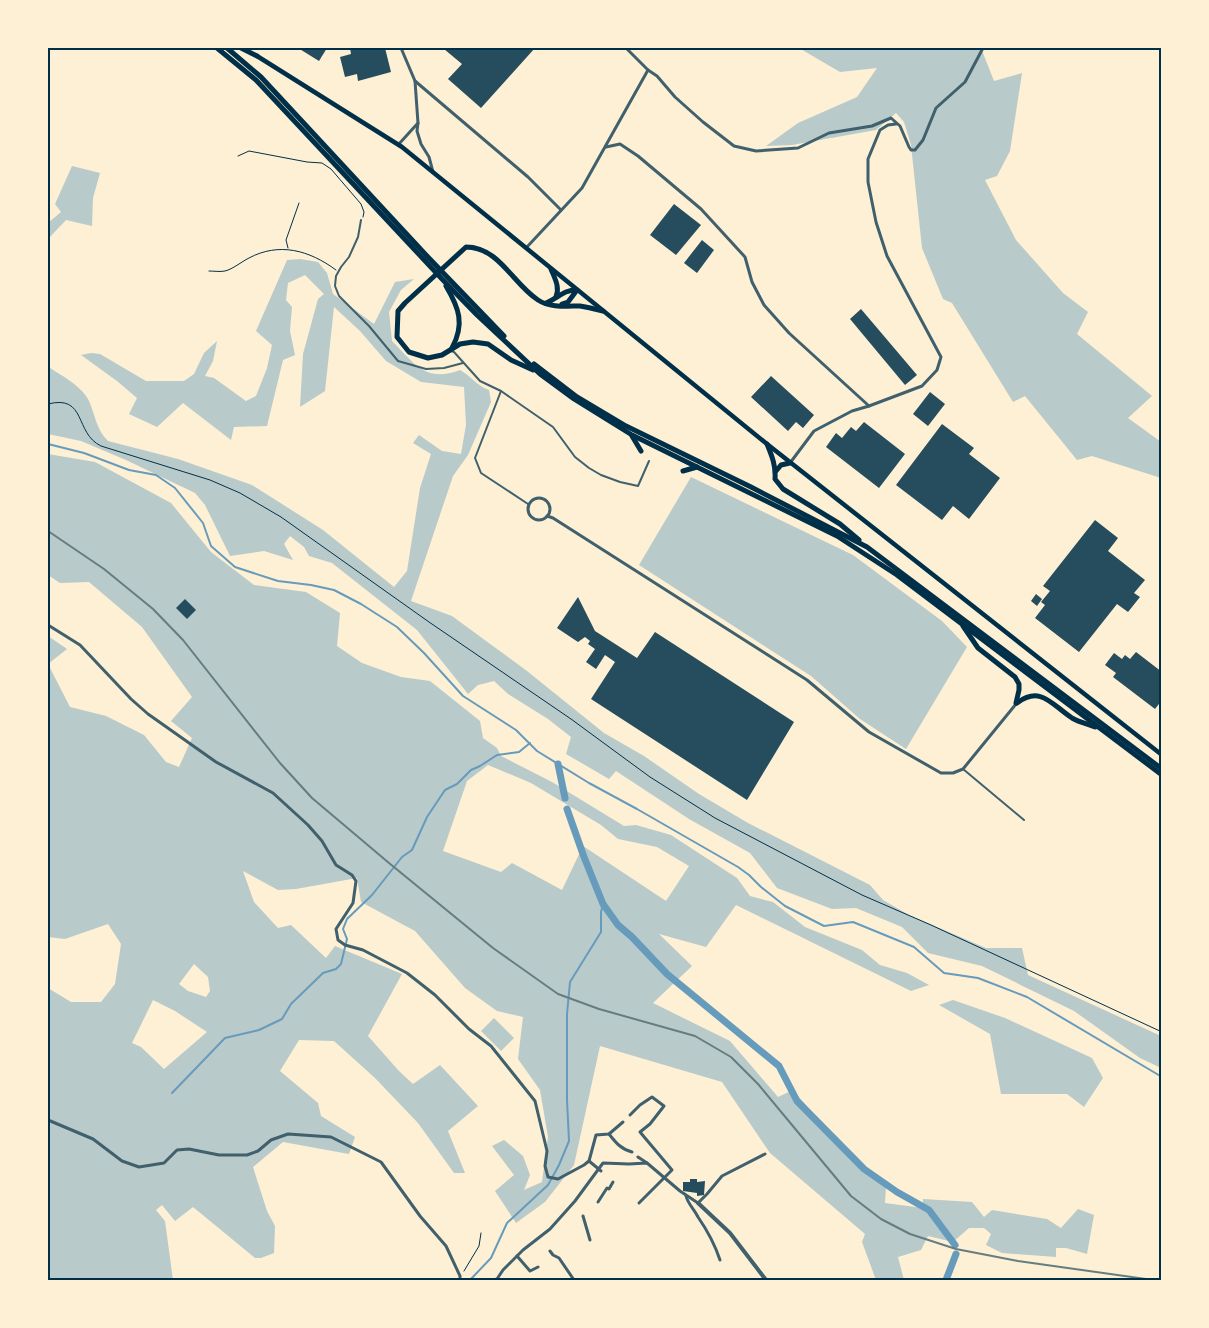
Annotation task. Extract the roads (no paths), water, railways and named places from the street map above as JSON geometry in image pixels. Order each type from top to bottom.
[{"type":"highway","points":[[217,48],[256,80],[442,279],[502,340],[540,374],[574,399],[632,435],[837,536],[897,575],[1162,775]]},
{"type":"highway","points":[[227,48],[261,77],[426,256],[521,354],[542,371],[577,397],[624,425],[751,487],[867,547]]},
{"type":"highway","points":[[241,48],[256,56]]},
{"type":"highway","points":[[540,374],[511,360],[488,344],[474,342],[460,344],[442,355],[428,358],[409,352],[397,337],[398,311],[466,247],[476,247],[491,255],[538,301],[545,304],[582,306],[603,311]]},
{"type":"highway","points":[[551,269],[557,282],[558,292],[555,300]]},
{"type":"highway","points":[[442,279],[455,301],[460,322],[459,336],[450,349]]},
{"type":"highway","points":[[545,304],[555,300],[561,293],[577,290]]},
{"type":"highway","points":[[558,306],[568,302],[577,290]]},
{"type":"highway","points":[[632,435],[641,451]]},
{"type":"highway","points":[[767,444],[774,460],[775,479],[782,489],[840,524],[867,547],[1162,769]]},
{"type":"highway","points":[[776,471],[781,465],[790,463]]},
{"type":"highway","points":[[683,470],[697,467]]},
{"type":"highway","points":[[960,622],[978,648],[1015,677],[1019,684],[1016,703]]},
{"type":"highway","points":[[1016,703],[1026,696],[1041,696],[1074,718],[1103,731]]},
{"type":"main road","points":[[256,56],[398,145],[790,463],[1162,755]]},
{"type":"street","points":[[401,48],[415,81],[417,131],[421,144],[429,157],[433,173]]},
{"type":"street","points":[[626,48],[703,122],[734,146],[756,150],[798,148],[829,133],[872,126],[891,118],[900,126],[911,150],[917,149],[931,123],[936,108],[965,82],[983,48]]},
{"type":"street","points":[[526,248],[582,188],[648,70]]},
{"type":"street","points":[[415,81],[528,177],[561,210]]},
{"type":"street","points":[[398,145],[418,122]]},
{"type":"street","points":[[790,463],[814,431],[852,411],[922,386],[937,370],[941,357],[887,256],[876,222],[868,182],[868,159],[880,130],[888,125],[896,124]]},
{"type":"street","points":[[606,147],[620,144],[638,156],[701,208],[745,257],[752,282],[764,305],[789,333],[869,406]]},
{"type":"street","points":[[534,499],[545,499],[550,509],[548,516],[542,520],[534,520],[528,512],[528,504],[534,499]]},
{"type":"street","points":[[548,516],[646,576],[807,680],[869,732],[941,773],[953,773],[963,769],[1016,703]]},
{"type":"street","points":[[48,625],[80,645],[148,714],[216,762],[273,793],[308,825],[322,841],[336,865],[356,881],[353,903],[336,928],[338,940],[345,945],[363,950],[407,973],[435,995],[469,1028],[491,1046],[535,1101],[547,1151],[545,1166],[548,1177],[558,1180],[584,1165],[589,1161],[596,1136],[609,1134],[623,1122]]},
{"type":"street","points":[[630,1114],[640,1104],[652,1098],[664,1106],[650,1124],[640,1132],[672,1170],[639,1203]]},
{"type":"street","points":[[48,1120],[93,1139],[122,1161],[139,1167],[164,1163],[177,1150],[189,1149],[219,1155],[247,1155],[258,1151],[271,1140],[288,1134],[331,1137],[381,1162],[420,1216],[446,1246],[460,1276],[460,1280]]},
{"type":"street","points":[[609,1134],[619,1147],[632,1152]]},
{"type":"street","points":[[698,1202],[722,1176],[765,1154]]},
{"type":"street","points":[[638,1157],[686,1195],[698,1202],[730,1233],[766,1280]]},
{"type":"street","points":[[589,1161],[599,1170]]},
{"type":"street","points":[[496,1280],[502,1270],[517,1256],[541,1239],[572,1206],[603,1163],[647,1163]]},
{"type":"street","points":[[598,1202],[613,1182]]},
{"type":"street","points":[[686,1195],[687,1202],[698,1215],[720,1260]]},
{"type":"street","points":[[583,1216],[590,1240]]},
{"type":"street","points":[[550,1251],[559,1258],[574,1280]]},
{"type":"street","points":[[517,1256],[530,1271],[538,1267]]},
{"type":"lane","points":[[361,220],[358,237],[349,257],[338,272],[335,286],[339,296],[369,326],[398,361],[426,369],[444,368],[463,363]]},
{"type":"lane","points":[[450,349],[480,381],[501,391],[553,427],[575,457],[601,475],[638,486],[649,461]]},
{"type":"lane","points":[[501,391],[475,458],[476,464],[481,473],[528,504]]},
{"type":"lane","points":[[963,769],[1024,820]]},
{"type":"waterway","points":[[48,444],[84,453],[129,470],[156,475],[175,488],[203,523],[211,546],[235,567],[278,581],[334,590],[361,604],[397,627],[424,653],[463,696],[516,730],[537,751],[589,783],[738,867],[785,906],[824,926],[853,922],[914,947],[944,973],[978,978],[1027,997],[1162,1077]]},
{"type":"waterway","points":[[172,1093],[225,1038],[259,1030],[282,1019],[291,1004],[323,973],[336,969],[341,964],[347,939],[343,929],[347,919],[372,895],[402,857],[412,850],[427,817],[445,790],[457,784],[471,770],[497,755],[519,752],[530,743]]},
{"type":"waterway","points":[[558,764],[565,798]]},
{"type":"waterway","points":[[567,809],[603,904],[618,925],[667,974],[779,1066],[797,1101],[864,1169],[897,1192],[929,1210],[955,1245]]},
{"type":"waterway","points":[[470,1280],[491,1258],[507,1223],[548,1185],[569,1141],[567,1014],[570,982],[601,932],[603,904]]},
{"type":"waterway","points":[[946,1280],[956,1254]]},
{"type":"railway","points":[[48,531],[104,569],[153,609],[183,640],[280,763],[312,798],[389,863],[493,948],[558,994],[599,1009],[695,1036],[731,1057],[758,1084],[851,1196],[881,1219],[910,1234],[956,1249],[1018,1261],[1153,1280]]}]
